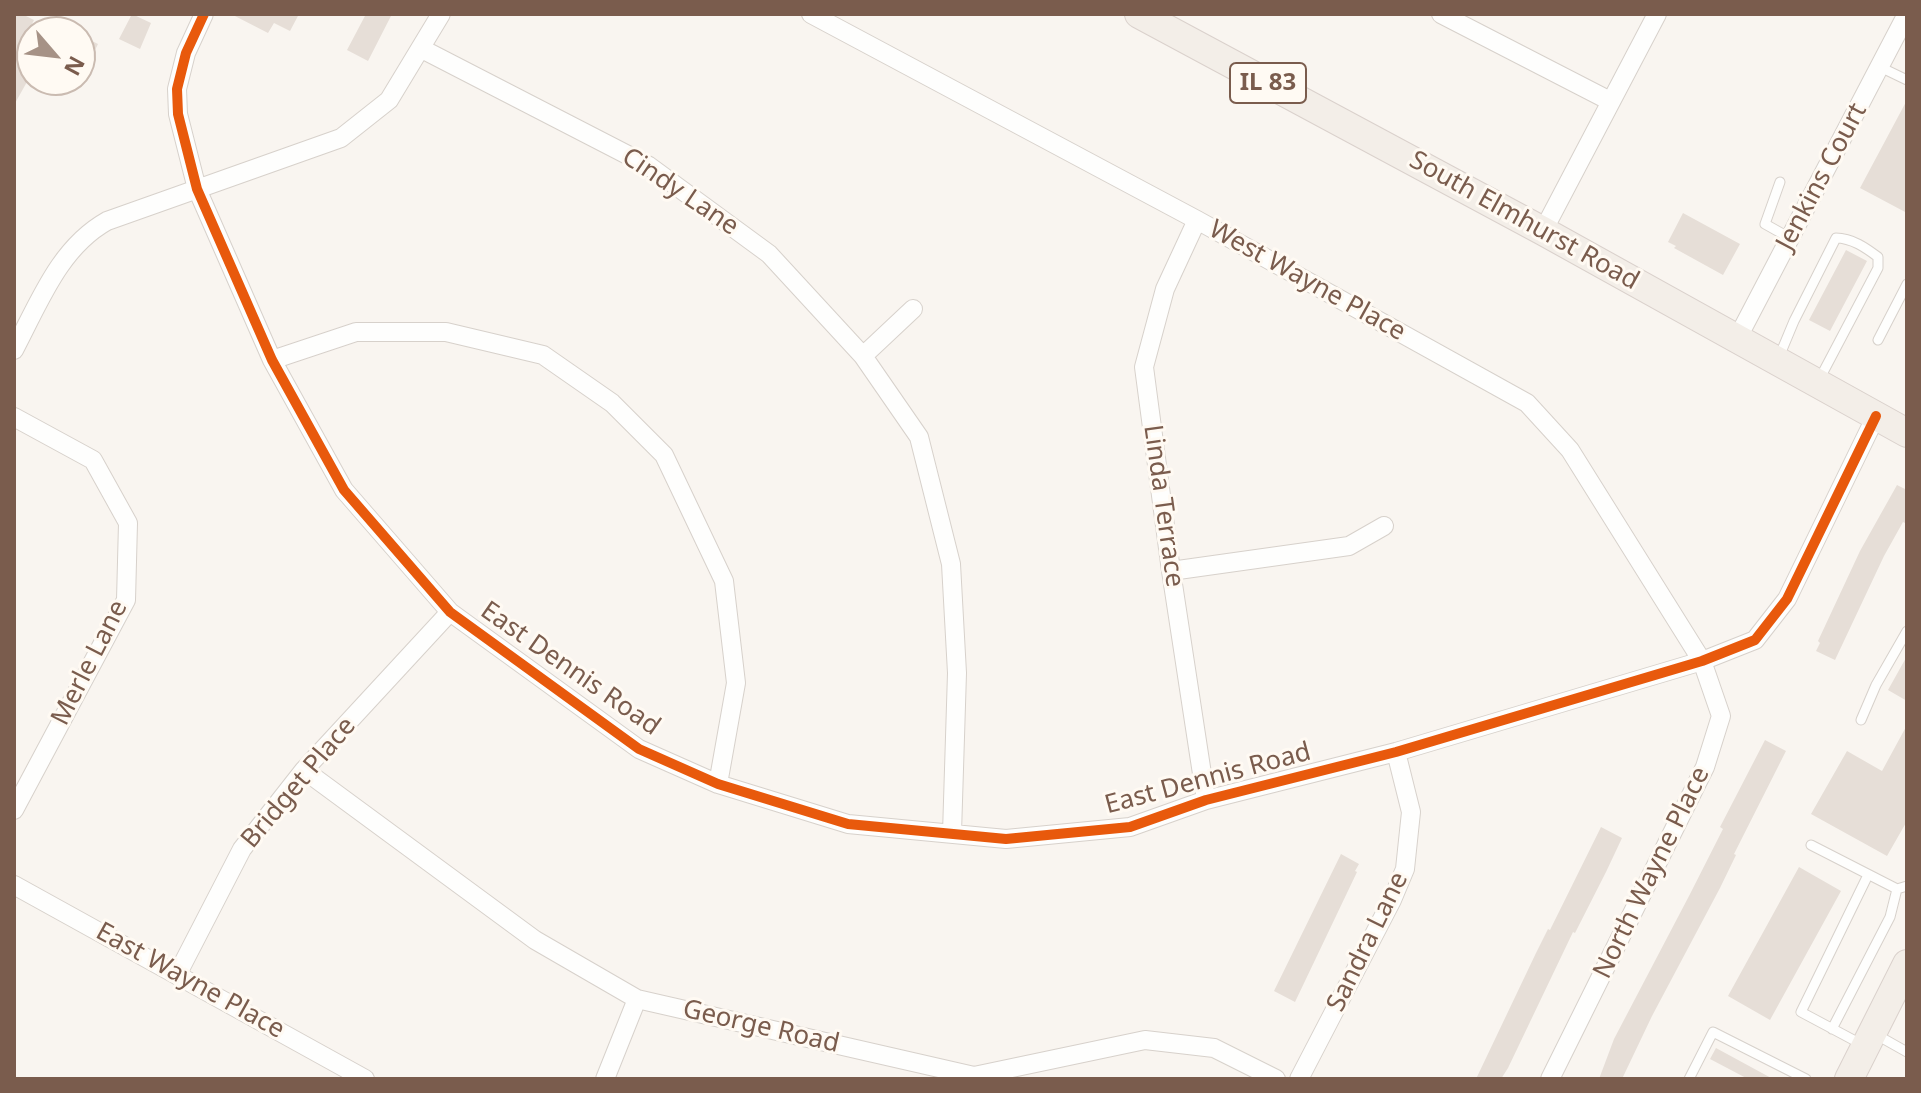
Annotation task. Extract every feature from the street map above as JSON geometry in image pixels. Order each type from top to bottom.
[{"type":"main road","name":"South Elmhurst Road","points":[[1139,14],[1543,231],[1907,433]]},
{"type":"main road","points":[[1849,1079],[1904,977]]},
{"type":"street","name":"East Dennis Road","points":[[204,14],[186,53],[177,103],[197,189],[272,360],[344,490],[450,612],[639,749],[718,784],[848,824],[1006,839],[1130,827],[1206,800],[1396,752],[1702,661],[1755,640],[1787,599],[1876,416]]},
{"type":"street","points":[[14,350],[66,256],[90,232],[107,221],[341,138],[389,100],[441,14]]},
{"type":"street","name":"West Wayne Place","points":[[811,14],[1197,220],[1527,403],[1570,450],[1702,661]]},
{"type":"street","points":[[1441,14],[1610,101]]},
{"type":"street","points":[[1543,231],[1657,14]]},
{"type":"street","name":"Jenkins Court","points":[[1737,339],[1907,14]]},
{"type":"street","name":"Cindy Lane","points":[[422,49],[649,166],[769,254],[863,356],[919,437],[951,564],[957,673],[952,833]]},
{"type":"street","name":"Linda Terrace","points":[[1197,220],[1165,289],[1144,367],[1206,800]]},
{"type":"street","points":[[863,356],[913,309]]},
{"type":"street","points":[[272,360],[356,332],[446,332],[543,355],[612,403],[664,455],[724,581],[736,683],[718,784]]},
{"type":"street","name":"Merle Lane","points":[[14,417],[93,460],[128,523],[126,600],[14,810]]},
{"type":"street","points":[[1171,571],[1349,546],[1384,526]]},
{"type":"street","name":"Bridget Place","points":[[178,973],[242,849],[304,770],[450,612]]},
{"type":"street","name":"North Wayne Place","points":[[1550,1079],[1705,767],[1721,716],[1702,661]]},
{"type":"street","name":"Sandra Lane","points":[[1299,1079],[1405,869],[1411,812],[1396,752]]},
{"type":"street","name":"George Road","points":[[304,770],[535,940],[637,999],[974,1076],[1145,1040],[1214,1048],[1276,1079]]},
{"type":"street","name":"East Wayne Place","points":[[14,885],[365,1079]]},
{"type":"street","points":[[605,1079],[637,999]]},
{"type":"lane","points":[[1880,67],[1907,80]]},
{"type":"lane","points":[[1780,182],[1765,224],[1790,238]]},
{"type":"lane","points":[[1777,361],[1836,238],[1846,238],[1868,250],[1878,257],[1878,268],[1817,383]]},
{"type":"lane","points":[[1878,340],[1907,284]]},
{"type":"lane","points":[[1861,720],[1876,685],[1907,631]]},
{"type":"lane","points":[[1811,845],[1868,875],[1902,887],[1890,917],[1832,1029]]},
{"type":"lane","points":[[1868,875],[1801,1012],[1832,1029],[1907,1052]]},
{"type":"lane","points":[[1702,1079],[1690,1076],[1713,1032],[1806,1079]]},
{"type":"building","points":[[14,14],[22,14],[26,16],[16,16],[16,96],[19,96],[14,105]]},
{"type":"building","points":[[132,14],[151,23],[140,49],[119,39]]},
{"type":"building","points":[[231,14],[299,14],[290,31],[274,23],[268,33]]},
{"type":"building","points":[[366,14],[392,14],[368,61],[347,50]]},
{"type":"building","points":[[1907,100],[1907,213],[1860,188]]},
{"type":"building","points":[[1683,213],[1740,244],[1723,275],[1668,242]]},
{"type":"building","points":[[1846,250],[1867,261],[1830,331],[1809,320]]},
{"type":"building","points":[[1897,485],[1907,490],[1907,524],[1903,522],[1884,556],[1835,660],[1816,651],[1818,641],[1860,551]]},
{"type":"building","points":[[1907,656],[1907,701],[1888,690]]},
{"type":"building","points":[[1907,725],[1907,821],[1887,856],[1811,814],[1847,751],[1882,771]]},
{"type":"building","points":[[1765,740],[1786,751],[1720,888],[1622,1079],[1599,1079],[1614,1039],[1723,829],[1720,827]]},
{"type":"building","points":[[1601,827],[1622,838],[1606,872],[1573,932],[1508,1068],[1501,1079],[1476,1079],[1536,953]]},
{"type":"building","points":[[1341,854],[1359,864],[1357,872],[1295,1002],[1274,991]]},
{"type":"building","points":[[1799,867],[1841,891],[1770,1020],[1728,996]]},
{"type":"building","points":[[1716,1048],[1773,1079],[1748,1079],[1710,1059]]},
{"type":"cycle path","points":[[204,14],[186,53],[177,89],[178,114],[197,189],[272,360],[344,490],[450,612],[639,749],[718,784],[848,824],[1006,839],[1130,827],[1206,800],[1396,752],[1702,661],[1755,640],[1787,599],[1876,416]]}]
